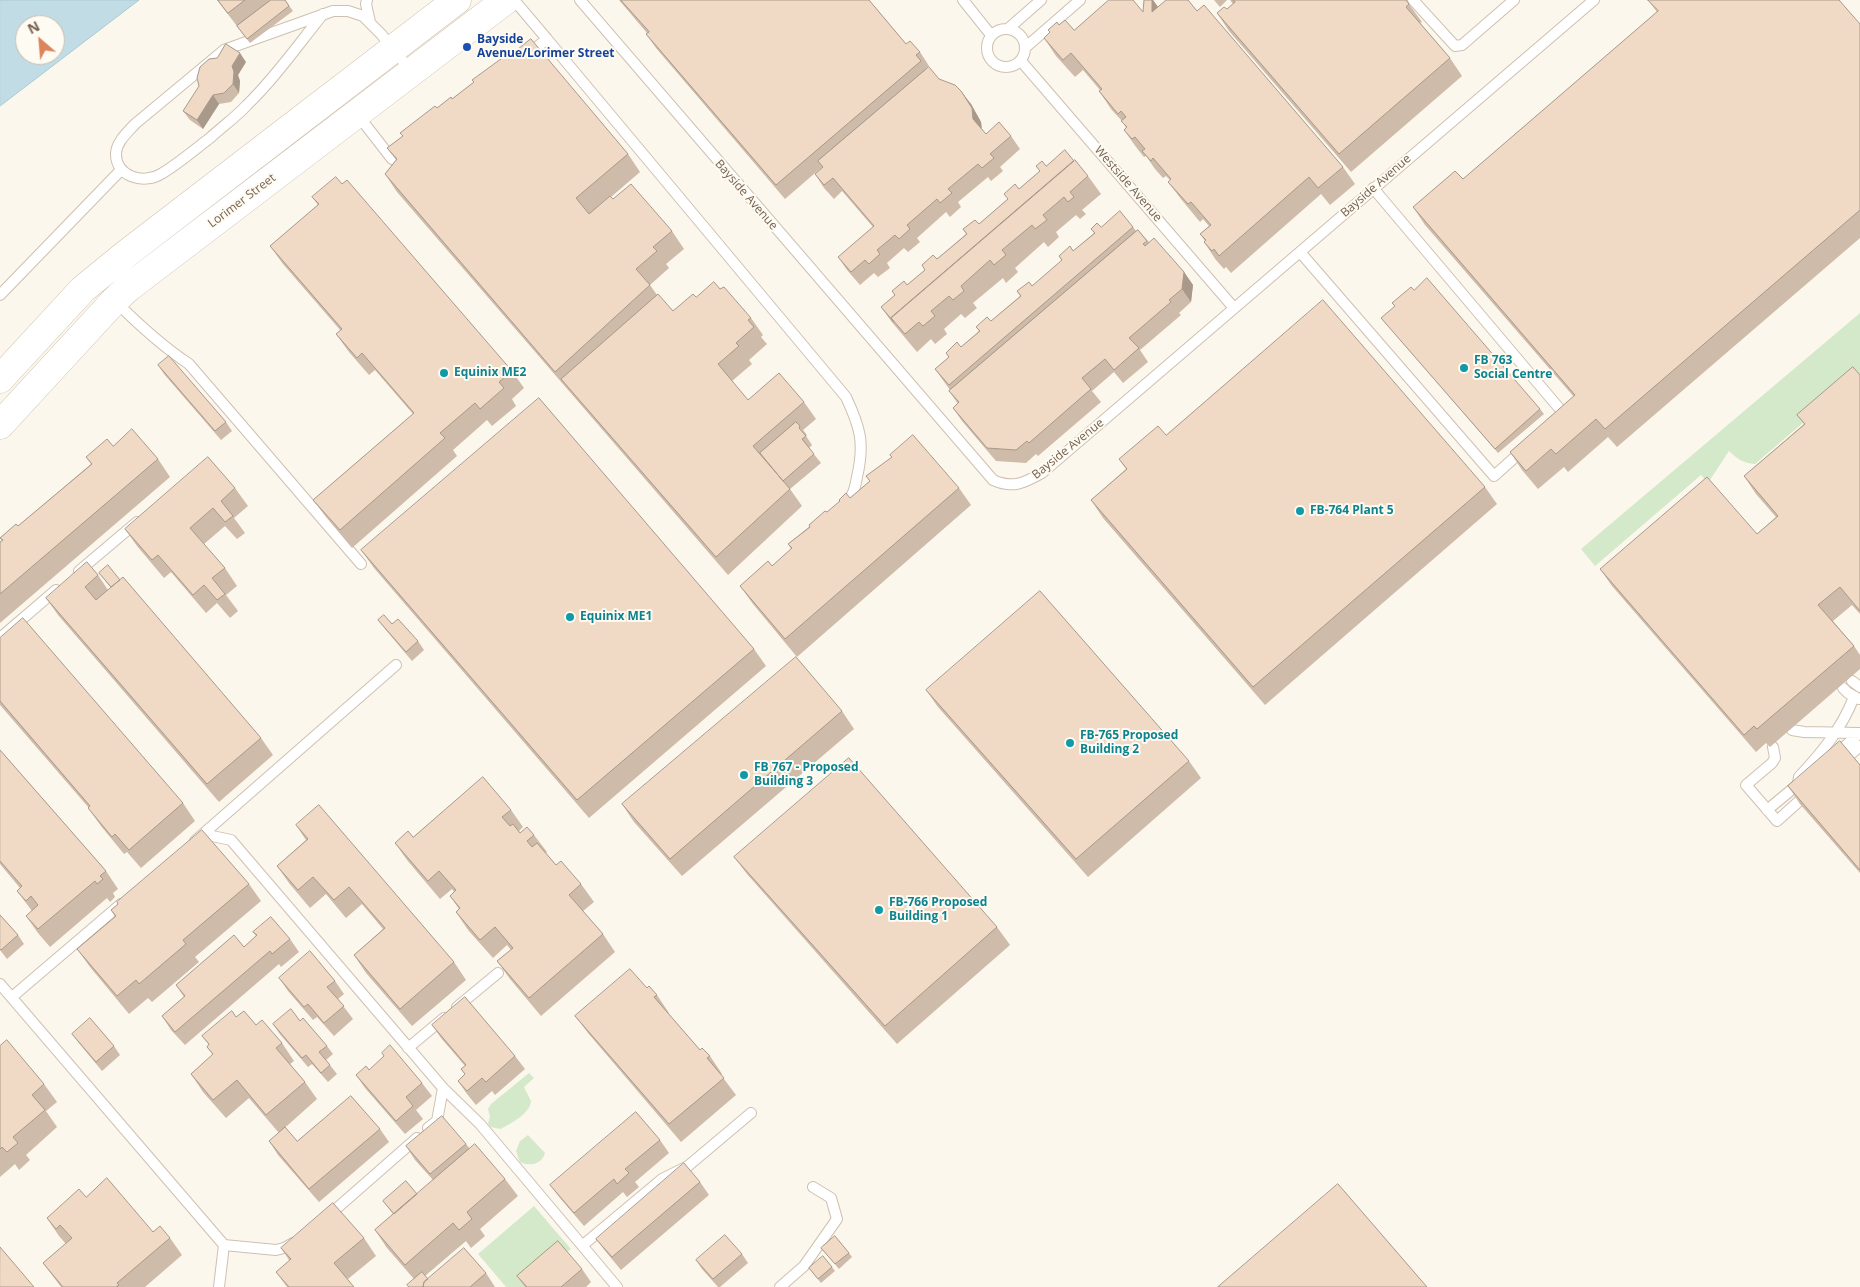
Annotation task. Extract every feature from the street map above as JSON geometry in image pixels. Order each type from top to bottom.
[{"type":"main road","points":[[0,379],[83,290],[126,254],[457,0]]},
{"type":"main road","name":"Lorimer Street","points":[[0,425],[115,300],[506,0]]},
{"type":"lane","points":[[367,0],[366,4],[371,23]]},
{"type":"lane","points":[[514,0],[846,397],[858,423],[862,456],[852,498],[836,511]]},
{"type":"lane","name":"Bayside Avenue","points":[[580,0],[994,480],[1004,485],[1014,485],[1027,481],[1042,473],[1594,0]]},
{"type":"lane","points":[[962,0],[991,35]]},
{"type":"lane","points":[[1041,0],[1009,28],[1002,29],[991,35],[988,41],[988,54],[996,64],[1009,67],[1021,61],[1026,48],[1080,0]]},
{"type":"lane","points":[[1413,0],[1455,46],[1462,45],[1514,0]]},
{"type":"lane","points":[[323,14],[246,106],[181,161],[151,179],[142,180],[134,178],[121,170],[117,162],[116,152],[124,136],[135,124],[224,50],[323,14],[332,11],[348,10],[363,16],[412,72]]},
{"type":"lane","points":[[1009,28],[1019,33],[1026,48]]},
{"type":"lane","points":[[516,63],[547,39]]},
{"type":"lane","name":"Westside Avenue","points":[[1021,61],[1234,308]]},
{"type":"lane","points":[[357,114],[392,159],[415,141]]},
{"type":"lane","points":[[0,295],[121,170]]},
{"type":"lane","points":[[1373,188],[1564,414],[1550,426]]},
{"type":"lane","points":[[1300,252],[1494,476],[1529,445]]},
{"type":"lane","points":[[115,300],[136,322],[189,364],[361,564]]},
{"type":"lane","points":[[0,638],[148,513]]},
{"type":"lane","points":[[189,846],[396,665]]},
{"type":"lane","points":[[1798,783],[1799,777],[1826,747],[1857,698],[1843,688]]},
{"type":"lane","points":[[1792,730],[1860,733]]},
{"type":"lane","points":[[1768,810],[1860,733]]},
{"type":"lane","points":[[1832,771],[1860,746]]},
{"type":"lane","points":[[1773,747],[1776,758],[1746,785],[1777,821],[1812,790]]},
{"type":"lane","points":[[203,834],[231,840],[443,1088],[480,1124],[617,1287]]},
{"type":"lane","points":[[12,997],[130,896]]},
{"type":"lane","points":[[408,1048],[498,973]]},
{"type":"lane","points":[[0,984],[224,1245],[276,1250],[284,1248],[298,1239]]},
{"type":"lane","points":[[318,1225],[437,1120],[443,1088]]},
{"type":"lane","points":[[583,1245],[662,1179],[688,1166],[751,1113]]},
{"type":"lane","points":[[780,1287],[804,1266],[836,1219],[831,1198],[813,1187]]},
{"type":"lane","points":[[219,1287],[224,1245]]},
{"type":"green space","points":[[1860,313],[1860,374],[1755,464],[1740,460],[1729,451],[1708,483],[1701,475],[1595,566],[1581,549]]},
{"type":"green space","points":[[529,1073],[534,1078],[524,1087],[531,1101],[530,1106],[519,1118],[501,1129],[490,1127],[488,1123],[490,1117],[488,1109],[491,1104]]},
{"type":"green space","points":[[528,1135],[545,1153],[541,1160],[535,1164],[520,1162],[516,1151],[520,1141]]},
{"type":"green space","points":[[534,1206],[571,1249],[526,1287],[506,1287],[478,1254]]},
{"type":"water","points":[[0,0],[139,0],[65,56],[65,15],[15,15],[15,65],[54,65],[0,106]]},
{"type":"building","points":[[218,0],[245,0],[228,13]]},
{"type":"building","points":[[271,0],[285,0],[289,6],[247,39],[237,26]]},
{"type":"building","points":[[621,0],[869,0],[906,44],[910,41],[920,52],[916,55],[921,61],[776,185],[646,34],[649,32]]},
{"type":"building","points":[[1109,0],[1133,0],[1143,12],[1144,0],[1152,0],[1152,12],[1166,0],[1188,0],[1197,11],[1204,5],[1343,167],[1318,188],[1309,177],[1219,256],[1214,249],[1212,251],[1204,242],[1206,240],[1200,234],[1211,225],[1191,202],[1188,204],[1168,182],[1171,179],[1153,158],[1151,161],[1142,151],[1145,149],[1135,137],[1132,139],[1124,130],[1127,127],[1121,121],[1126,117],[1121,111],[1118,114],[1099,91],[1102,89],[1071,53],[1063,60],[1044,38],[1050,32],[1048,30],[1057,22],[1059,25],[1065,20],[1074,30]]},
{"type":"building","points":[[1233,0],[1406,0],[1409,4],[1406,7],[1450,58],[1339,154],[1217,13],[1224,7],[1227,9],[1235,2]]},
{"type":"building","points":[[1648,0],[1839,0],[1860,24],[1860,210],[1605,429],[1596,419],[1556,454],[1551,449],[1526,471],[1510,452],[1575,395],[1413,207],[1455,171],[1463,179],[1658,11]]},
{"type":"building","points":[[531,39],[628,154],[576,198],[589,214],[610,196],[613,199],[631,184],[672,231],[653,247],[657,251],[636,269],[650,285],[555,372],[385,174],[397,159],[387,148],[403,136],[400,133],[435,106],[437,108],[451,97],[452,99],[474,82],[472,80]]},
{"type":"building","points":[[226,44],[240,53],[232,66],[234,72],[233,84],[224,93],[213,95],[197,120],[183,111],[199,86],[197,78],[200,67],[209,59],[217,58]]},
{"type":"building","points":[[929,67],[939,79],[955,85],[961,91],[972,108],[973,119],[986,134],[999,122],[1011,136],[990,154],[994,158],[982,168],[978,164],[948,189],[952,193],[940,203],[937,199],[907,225],[910,229],[899,239],[895,235],[877,250],[880,254],[869,264],[865,260],[851,272],[838,257],[874,226],[833,178],[824,185],[815,174],[823,167],[818,161]]},
{"type":"building","points":[[1065,150],[1074,161],[891,318],[894,322],[881,307],[895,295],[892,291],[904,281],[907,285],[925,270],[922,265],[933,255],[937,259],[967,234],[963,229],[975,220],[979,224],[1008,199],[1004,194],[1015,184],[1019,189],[1040,171],[1036,166],[1042,161],[1046,166]]},
{"type":"building","points":[[1075,160],[1088,176],[1070,192],[1074,197],[1068,202],[1064,197],[1043,215],[1047,220],[1035,229],[1032,225],[1002,250],[1006,255],[994,265],[990,260],[961,286],[964,291],[953,300],[949,296],[931,311],[935,316],[923,326],[919,322],[905,334],[891,318]]},
{"type":"building","name":"Equinix ME2","points":[[336,177],[342,184],[347,180],[512,371],[499,382],[504,388],[480,409],[475,403],[440,433],[445,438],[340,530],[313,500],[414,413],[362,353],[357,358],[336,334],[342,329],[270,246],[319,204],[312,197]]},
{"type":"building","points":[[1120,211],[1133,227],[949,385],[935,369],[949,357],[946,353],[957,342],[961,347],[980,331],[976,327],[987,317],[991,321],[1021,296],[1017,291],[1029,282],[1032,286],[1062,260],[1059,256],[1070,246],[1073,251],[1095,233],[1091,229],[1097,223],[1101,227]]},
{"type":"building","points":[[1138,230],[1147,241],[1143,244],[1145,246],[1154,238],[1184,272],[1182,289],[1169,300],[1171,302],[1129,338],[1139,348],[1114,370],[1105,359],[1082,378],[1091,389],[1029,443],[1027,441],[1016,450],[987,448],[953,408],[959,402],[949,391]]},
{"type":"building","name":"FB 763 Social Centre","points":[[1427,278],[1540,409],[1495,449],[1381,318],[1395,306],[1392,303],[1411,287],[1414,290]]},
{"type":"building","points":[[714,282],[720,289],[724,287],[751,318],[748,320],[754,327],[736,343],[739,346],[718,364],[748,400],[779,373],[804,402],[753,446],[790,489],[716,557],[561,379],[658,294],[673,311],[693,294],[696,297]]},
{"type":"building","name":"FB-764 Plant 5","points":[[1323,300],[1485,487],[1253,687],[1091,500],[1127,469],[1119,459],[1158,426],[1166,435]]},
{"type":"building","points":[[169,356],[226,422],[215,431],[158,365]]},
{"type":"building","points":[[1853,367],[1860,375],[1860,611],[1840,587],[1818,605],[1854,646],[1757,729],[1754,726],[1744,735],[1600,569],[1707,477],[1757,534],[1778,516],[1744,476],[1805,424],[1797,415]]},
{"type":"building","name":"Equinix ME1","points":[[539,398],[754,649],[577,800],[361,550]]},
{"type":"building","points":[[796,422],[806,436],[802,439],[814,454],[783,481],[760,453]]},
{"type":"building","points":[[132,429],[158,459],[0,594],[0,542],[3,540],[0,538],[16,524],[18,526],[92,464],[86,457],[107,439],[113,446]]},
{"type":"building","points":[[913,435],[959,488],[785,639],[740,586],[768,561],[772,566],[792,548],[788,544],[810,527],[809,525],[825,511],[827,512],[840,501],[846,493],[850,498],[870,481],[866,476],[892,457],[890,455]]},
{"type":"building","points":[[208,457],[235,488],[221,501],[233,516],[225,522],[213,508],[190,528],[225,568],[212,578],[225,594],[217,600],[204,585],[193,595],[158,555],[152,560],[125,529]]},
{"type":"building","points":[[87,562],[98,575],[85,587],[96,600],[123,577],[261,738],[207,784],[46,598]]},
{"type":"building","points":[[108,565],[120,580],[111,587],[99,573]]},
{"type":"building","name":"FB-765 Proposed Building 2","points":[[1040,591],[1189,761],[1076,859],[926,690]]},
{"type":"building","points":[[384,615],[392,624],[398,619],[418,641],[406,652],[378,620]]},
{"type":"building","points":[[23,618],[183,803],[129,850],[115,834],[112,837],[88,808],[90,806],[0,701],[0,638]]},
{"type":"building","name":"FB 767 - Proposed Building 3","points":[[796,657],[842,711],[670,859],[622,804]]},
{"type":"building","points":[[1840,741],[1860,765],[1860,870],[1788,786]]},
{"type":"building","points":[[0,750],[106,871],[100,876],[103,879],[97,884],[95,881],[38,929],[26,916],[38,905],[31,896],[26,901],[17,891],[22,886],[0,861]]},
{"type":"building","name":"FB-766 Proposed Building 1","points":[[849,758],[997,927],[885,1026],[734,857]]},
{"type":"building","points":[[483,777],[511,810],[502,817],[510,826],[513,824],[520,833],[527,827],[534,835],[527,841],[532,847],[537,843],[556,865],[561,861],[581,884],[569,895],[603,934],[529,998],[497,961],[513,948],[495,927],[480,940],[456,912],[460,908],[450,896],[456,890],[439,871],[428,881],[395,843],[408,831],[413,837]]},
{"type":"building","points":[[319,805],[454,962],[400,1009],[354,955],[385,928],[349,887],[334,900],[313,877],[298,890],[277,866],[308,839],[296,825]]},
{"type":"building","points":[[202,830],[249,884],[183,940],[186,944],[139,984],[136,980],[117,996],[77,949],[116,916],[111,910],[118,904],[117,902]]},
{"type":"building","points":[[0,915],[18,935],[1,950],[0,949]]},
{"type":"building","points":[[271,917],[290,939],[272,954],[270,951],[175,1032],[162,1016],[185,996],[176,985],[234,935],[244,947],[257,935],[253,932]]},
{"type":"building","points":[[310,951],[335,981],[327,987],[344,1006],[324,1023],[308,1004],[304,1007],[279,978]]},
{"type":"building","points":[[630,969],[647,988],[649,986],[657,995],[654,997],[700,1050],[702,1048],[710,1056],[707,1058],[724,1078],[669,1124],[575,1016]]},
{"type":"building","points":[[465,997],[515,1056],[486,1082],[482,1078],[467,1091],[458,1081],[465,1074],[461,1069],[466,1065],[432,1025]]},
{"type":"building","points":[[291,1009],[300,1021],[303,1018],[327,1046],[319,1052],[330,1065],[321,1073],[306,1055],[302,1058],[273,1024]]},
{"type":"building","points":[[232,1011],[236,1017],[244,1011],[256,1025],[262,1020],[282,1043],[276,1048],[305,1082],[266,1115],[237,1080],[213,1100],[191,1074],[213,1054],[207,1047],[209,1044],[202,1036]]},
{"type":"building","points":[[90,1018],[114,1046],[96,1062],[72,1034]]},
{"type":"building","points":[[7,1040],[44,1084],[32,1095],[45,1110],[13,1137],[18,1143],[7,1152],[2,1147],[0,1149],[0,1046]]},
{"type":"building","points":[[390,1045],[422,1083],[406,1097],[413,1106],[396,1121],[356,1075],[366,1066],[369,1070],[384,1056],[382,1053]]},
{"type":"building","points":[[351,1096],[380,1129],[309,1189],[269,1141],[285,1127],[297,1141]]},
{"type":"building","points":[[636,1112],[660,1140],[625,1169],[629,1173],[617,1184],[614,1179],[574,1213],[550,1185]]},
{"type":"building","points":[[442,1116],[466,1144],[430,1174],[406,1146]]},
{"type":"building","points":[[475,1144],[505,1179],[467,1212],[472,1219],[459,1230],[453,1223],[405,1265],[375,1230]]},
{"type":"building","points":[[684,1163],[700,1182],[612,1257],[596,1239]]},
{"type":"building","points":[[107,1178],[153,1232],[160,1226],[170,1238],[117,1283],[119,1285],[117,1287],[63,1287],[43,1263],[72,1238],[60,1225],[56,1229],[47,1218],[79,1189],[86,1197]]},
{"type":"building","points":[[406,1181],[417,1194],[394,1214],[383,1201]]},
{"type":"building","points":[[1338,1184],[1427,1287],[1218,1287]]},
{"type":"building","points":[[333,1203],[364,1238],[334,1263],[354,1287],[289,1287],[276,1272],[291,1259],[281,1248]]},
{"type":"building","points":[[725,1235],[742,1254],[713,1279],[696,1260]]},
{"type":"building","points":[[835,1236],[849,1253],[835,1264],[821,1248]]},
{"type":"building","points":[[558,1241],[582,1269],[561,1287],[527,1287],[517,1276]]},
{"type":"building","points":[[0,1247],[34,1287],[0,1287]]},
{"type":"building","points":[[464,1248],[486,1273],[470,1287],[423,1287],[424,1282]]},
{"type":"building","points":[[823,1256],[832,1267],[818,1279],[809,1268]]},
{"type":"building","points":[[422,1272],[428,1279],[424,1282],[423,1287],[409,1287],[407,1285]]},
{"type":"place","name":"Bayside Avenue/Lorimer Street","points":[[467,47]]},
{"type":"place","name":"FB 763 Social Centre","points":[[1464,368]]},
{"type":"place","name":"Equinix ME2","points":[[444,373]]},
{"type":"place","name":"FB-764 Plant 5","points":[[1300,511]]},
{"type":"place","name":"Equinix ME1","points":[[570,617]]},
{"type":"place","name":"FB-765 Proposed Building 2","points":[[1070,743]]},
{"type":"place","name":"FB 767 - Proposed Building 3","points":[[744,775]]},
{"type":"place","name":"FB-766 Proposed Building 1","points":[[879,910]]}]
